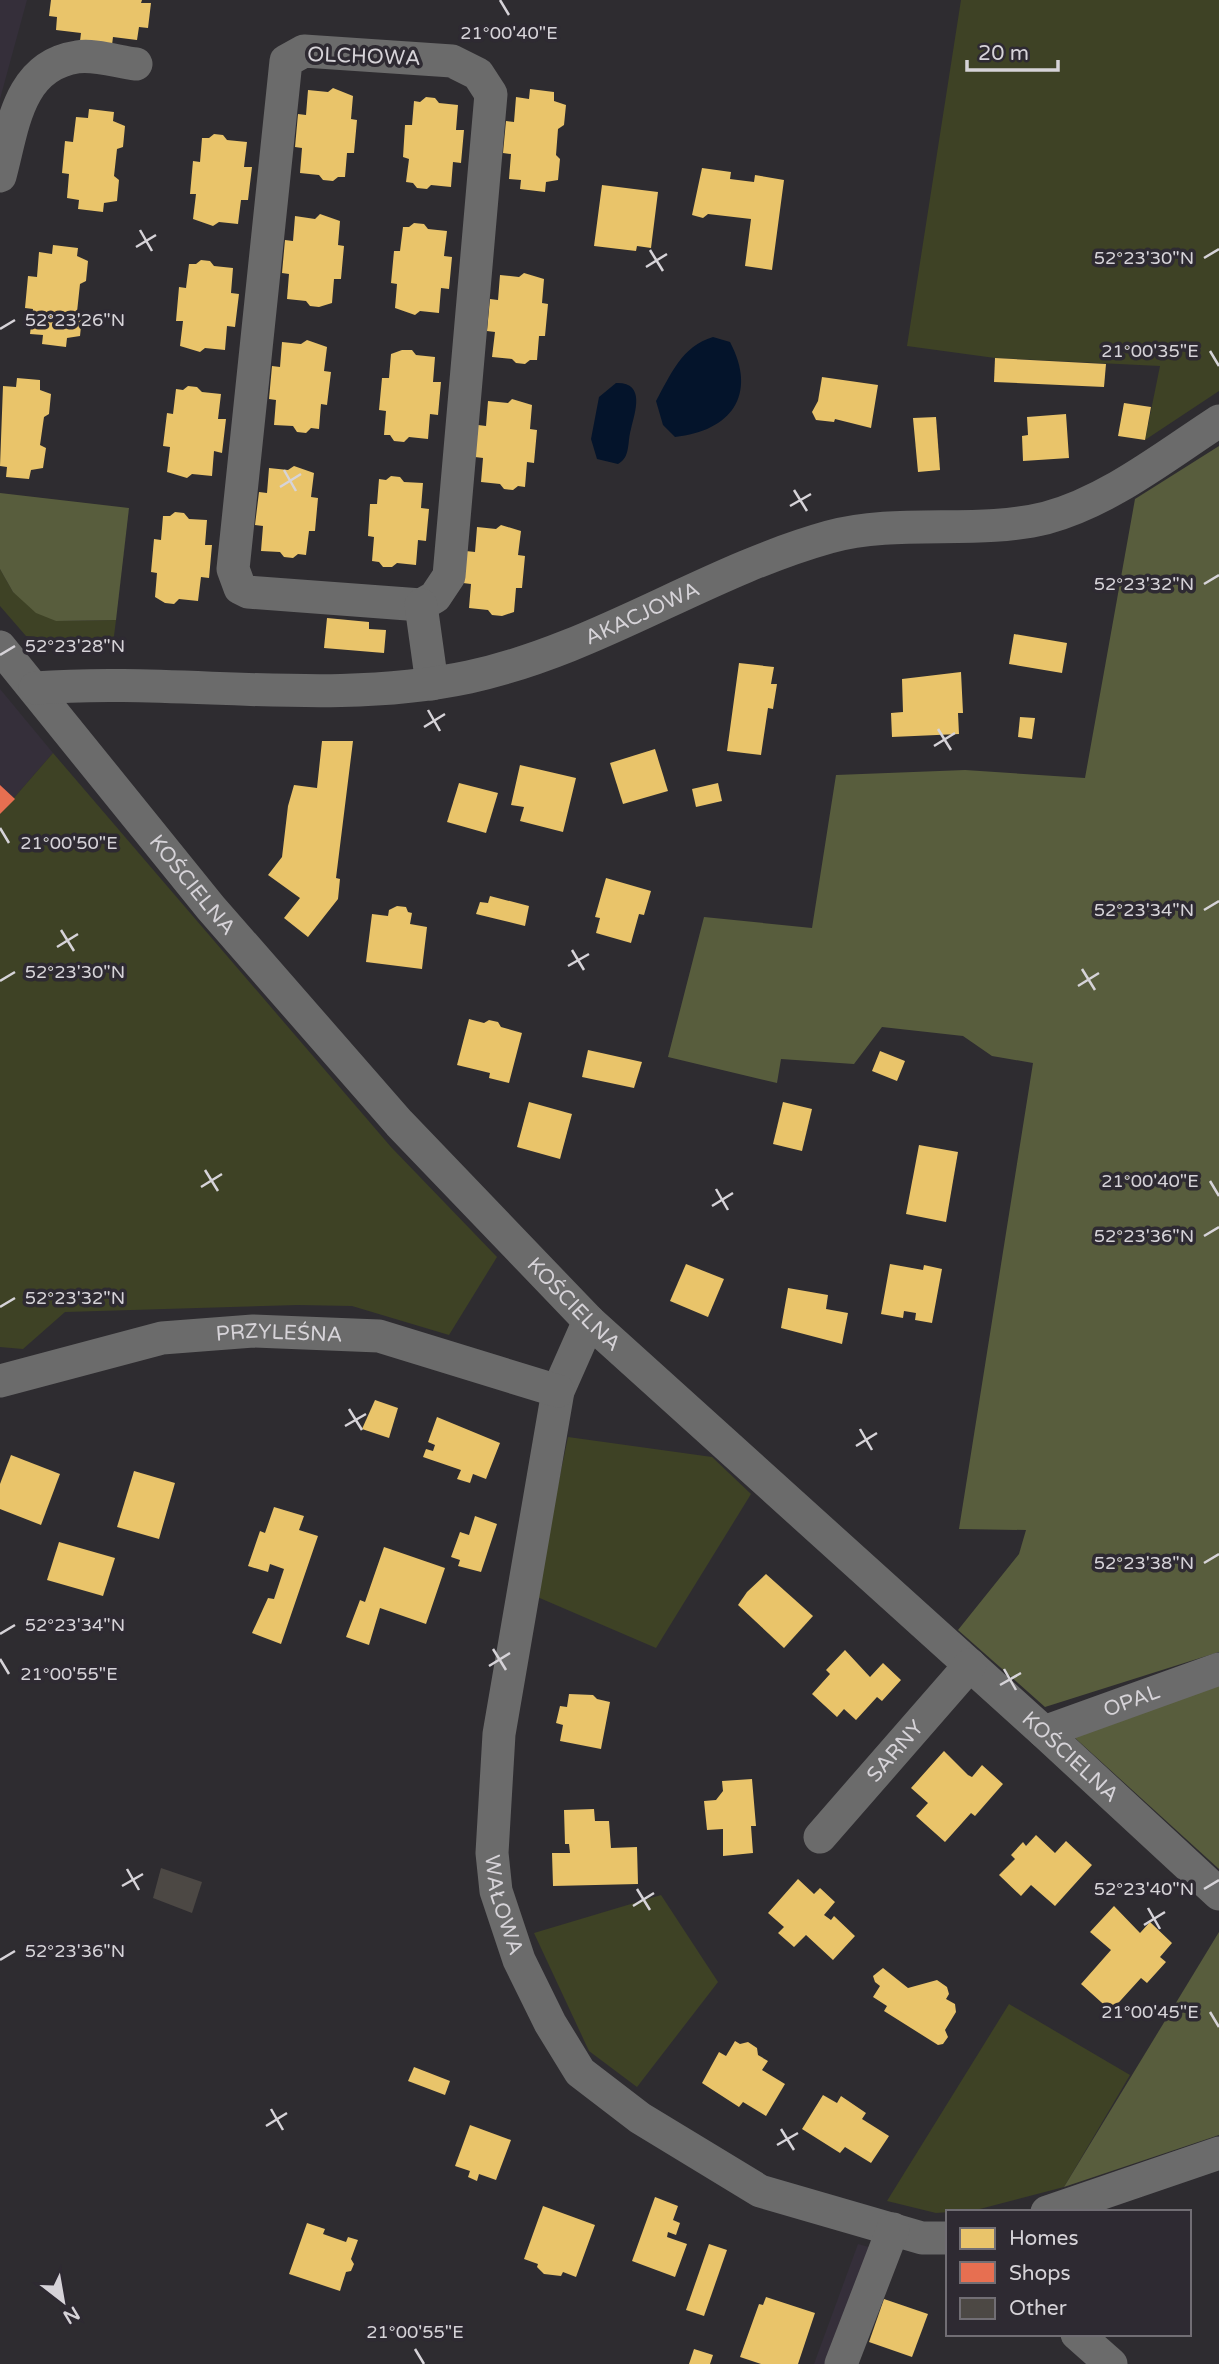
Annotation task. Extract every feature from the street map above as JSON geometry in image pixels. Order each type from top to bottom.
[{"type":"street","name":"OLCHOWA","points":[[304,51],[452,61],[468,66],[478,74],[491,94],[449,576],[435,597],[421,604],[248,592],[240,588],[233,569],[286,61],[304,51]]},
{"type":"street","points":[[0,176],[24,91],[38,74],[77,57],[136,64]]},
{"type":"street","name":"AKACJOWA","points":[[35,688],[96,683],[368,691],[432,684],[502,669],[567,649],[762,558],[832,536],[908,526],[1044,519],[1091,502],[1219,421]]},
{"type":"street","points":[[421,604],[432,684]]},
{"type":"street","name":"KOŚCIELNA","points":[[0,647],[211,908],[399,1123],[589,1321],[1044,1731],[1219,1894]]},
{"type":"street","name":"WAŁOWA","points":[[589,1321],[558,1391],[499,1734],[492,1853],[496,1891],[519,1960],[550,2023],[580,2071],[640,2118],[761,2192],[836,2216],[922,2238],[946,2238]]},
{"type":"street","name":"PRZYLEŚNA","points":[[0,1381],[162,1338],[267,1331],[379,1336],[558,1391]]},
{"type":"street","name":"SARNY","points":[[820,1837],[970,1665]]},
{"type":"street","name":"OPAL","points":[[1044,1731],[1219,1668]]},
{"type":"street","points":[[1053,2210],[1219,2153]]},
{"type":"street","points":[[841,2364],[892,2229]]},
{"type":"street","points":[[1079,2336],[1111,2364]]},
{"type":"shaded area","points":[[0,0],[27,0],[0,99]]},
{"type":"shaded area","points":[[0,689],[53,753],[0,814]]},
{"type":"shaded area","points":[[858,2244],[884,2251],[852,2364],[814,2364]]},
{"type":"green space","points":[[961,0],[1219,0],[1219,391],[1145,440],[1160,366],[995,358],[907,346]]},
{"type":"green space","points":[[1219,446],[1219,1652],[1045,1707],[958,1630],[1019,1554],[1026,1530],[959,1529],[1033,1063],[992,1056],[963,1036],[882,1027],[854,1064],[781,1059],[777,1083],[668,1057],[704,917],[812,928],[836,775],[965,770],[1085,778],[1135,499]]},
{"type":"green space","points":[[0,493],[129,508],[116,620],[56,621],[36,613],[13,592],[0,569]]},
{"type":"green space","points":[[0,569],[13,592],[56,621],[116,620],[113,644],[26,636],[0,606]]},
{"type":"green space","points":[[53,753],[391,1147],[497,1257],[449,1335],[352,1306],[298,1305],[65,1312],[23,1349],[0,1347],[0,814]]},
{"type":"green space","points":[[568,1437],[712,1457],[751,1494],[656,1648],[535,1596]]},
{"type":"green space","points":[[1219,1682],[1219,1869],[1074,1737]]},
{"type":"green space","points":[[661,1895],[718,1982],[637,2087],[589,2051],[534,1933]]},
{"type":"green space","points":[[1219,1932],[1219,2135],[1064,2187]]},
{"type":"green space","points":[[1009,2004],[1130,2075],[1064,2187],[976,2210],[946,2210],[946,2212],[936,2213],[887,2201]]},
{"type":"water","points":[[713,337],[730,342],[738,361],[740,394],[734,407],[711,427],[675,437],[663,425],[656,401],[672,371],[685,354],[702,341]]},
{"type":"water","points":[[616,383],[632,387],[636,399],[627,453],[618,464],[597,459],[591,439],[599,397]]},
{"type":"building: Homes","points":[[51,0],[142,0],[141,3],[151,3],[148,28],[139,27],[137,40],[113,37],[112,45],[80,41],[81,33],[56,30],[57,17],[49,16]]},
{"type":"building: Homes","points":[[333,88],[353,96],[351,119],[357,120],[354,153],[347,153],[345,177],[338,177],[333,181],[323,180],[319,175],[300,173],[302,148],[295,147],[298,114],[306,115],[308,90],[328,92]]},
{"type":"building: Homes","points":[[530,89],[554,92],[554,101],[566,105],[564,125],[558,129],[558,180],[546,182],[545,192],[520,189],[521,180],[509,179],[511,154],[503,153],[506,121],[514,122],[516,97],[529,99]]},
{"type":"building: Homes","points":[[426,97],[435,98],[439,103],[458,105],[456,130],[464,130],[461,163],[453,162],[451,187],[431,185],[427,189],[417,188],[413,183],[406,182],[409,159],[403,157],[405,125],[412,125],[414,101],[420,102]]},
{"type":"building: Homes","points":[[89,109],[114,112],[113,121],[125,126],[123,147],[117,149],[114,176],[119,180],[117,201],[104,203],[103,212],[78,209],[79,200],[67,198],[69,174],[62,173],[65,141],[73,142],[76,117],[88,118]]},
{"type":"building: Homes","points":[[214,134],[223,135],[227,140],[247,142],[244,167],[252,167],[248,200],[241,200],[238,224],[219,222],[213,226],[193,219],[196,194],[190,194],[193,161],[200,162],[202,138],[209,138]]},
{"type":"building: Homes","points":[[702,168],[731,172],[730,179],[754,182],[755,175],[784,180],[772,270],[745,266],[751,219],[708,214],[703,218],[692,215]]},
{"type":"building: Homes","points":[[602,185],[658,192],[651,248],[637,246],[636,251],[594,246]]},
{"type":"building: Homes","points":[[320,214],[340,221],[338,245],[344,246],[341,279],[334,279],[332,303],[319,307],[310,306],[306,301],[287,299],[289,274],[282,273],[285,240],[293,241],[295,216],[315,219]]},
{"type":"building: Homes","points":[[414,223],[424,224],[428,229],[447,231],[444,256],[452,257],[449,289],[441,288],[439,313],[420,311],[415,315],[395,308],[397,284],[391,283],[394,251],[400,251],[403,227]]},
{"type":"building: Homes","points":[[53,245],[78,248],[77,256],[88,261],[86,281],[80,284],[77,312],[82,316],[80,336],[67,338],[66,347],[42,344],[43,335],[30,334],[33,309],[25,308],[28,276],[37,277],[39,252],[52,254]]},
{"type":"building: Homes","points":[[201,260],[210,261],[214,266],[233,268],[231,293],[239,294],[235,327],[227,326],[225,350],[205,348],[200,352],[180,346],[183,321],[176,321],[179,287],[186,288],[189,264],[196,264]]},
{"type":"building: Homes","points":[[524,273],[544,279],[542,303],[548,304],[545,336],[539,336],[537,360],[530,360],[525,364],[516,363],[512,359],[492,357],[495,332],[487,331],[490,299],[498,300],[500,275],[519,277]]},
{"type":"building: Homes","points":[[307,340],[327,347],[324,371],[331,372],[327,405],[321,404],[319,429],[311,428],[306,433],[297,432],[293,426],[274,425],[276,400],[269,399],[272,366],[280,367],[282,342],[301,344]]},
{"type":"building: Homes","points":[[402,350],[435,357],[433,382],[441,382],[438,415],[430,414],[428,439],[409,437],[404,442],[394,441],[390,435],[384,435],[386,411],[379,410],[382,378],[389,378],[391,354]]},
{"type":"building: Homes","points":[[995,358],[1106,364],[1104,387],[994,382]]},
{"type":"building: Homes","points":[[822,377],[878,385],[871,428],[835,419],[834,422],[816,420],[812,412],[818,401]]},
{"type":"building: Homes","points":[[17,378],[40,380],[40,390],[51,394],[49,414],[44,417],[40,445],[46,448],[43,468],[31,470],[29,479],[6,477],[7,467],[0,466],[3,386],[16,387]]},
{"type":"building: Homes","points":[[188,386],[197,387],[202,392],[221,394],[218,419],[226,419],[222,453],[214,451],[212,476],[192,474],[187,478],[167,472],[170,447],[163,446],[167,413],[173,414],[176,389],[183,390]]},
{"type":"building: Homes","points":[[512,399],[532,405],[530,429],[537,430],[534,463],[527,462],[525,487],[518,486],[513,490],[504,489],[500,484],[481,482],[483,458],[475,457],[478,425],[486,426],[488,401],[508,403]]},
{"type":"building: Homes","points":[[1124,403],[1151,407],[1145,440],[1118,436]]},
{"type":"building: Homes","points":[[1066,414],[1069,458],[1023,461],[1022,436],[1028,435],[1027,417]]},
{"type":"building: Homes","points":[[936,417],[940,470],[918,472],[913,418]]},
{"type":"building: Homes","points":[[294,466],[314,473],[311,497],[318,498],[315,531],[309,531],[306,555],[298,554],[293,558],[284,557],[280,552],[261,551],[263,526],[255,525],[259,492],[267,493],[269,468],[288,470]]},
{"type":"building: Homes","points":[[391,476],[400,477],[404,482],[423,483],[421,508],[429,509],[426,541],[418,540],[416,565],[397,563],[392,567],[383,567],[379,562],[372,561],[374,537],[368,536],[370,504],[377,504],[379,479],[386,480]]},
{"type":"building: Homes","points":[[175,512],[184,513],[189,519],[207,520],[205,545],[212,545],[209,578],[201,577],[198,601],[179,599],[174,604],[165,603],[155,597],[157,573],[151,572],[154,539],[161,540],[163,516],[170,516]]},
{"type":"building: Homes","points":[[501,525],[521,531],[518,555],[525,556],[522,588],[516,588],[514,612],[502,616],[492,615],[488,610],[469,608],[471,584],[463,583],[466,551],[475,552],[477,527],[496,529]]},
{"type":"building: Homes","points":[[327,618],[369,622],[369,629],[386,630],[384,653],[324,648]]},
{"type":"building: Homes","points":[[1014,634],[1067,643],[1062,673],[1009,664]]},
{"type":"building: Homes","points":[[739,663],[774,667],[771,684],[777,684],[773,709],[768,708],[761,755],[727,751]]},
{"type":"building: Homes","points":[[961,672],[963,713],[958,713],[959,734],[892,737],[891,713],[903,712],[902,679]]},
{"type":"building: Homes","points":[[1020,717],[1035,718],[1032,739],[1018,737]]},
{"type":"building: Homes","points":[[322,741],[353,741],[336,878],[340,879],[338,899],[308,937],[284,918],[300,898],[268,875],[282,857],[288,806],[294,785],[317,788]]},
{"type":"building: Homes","points":[[655,749],[668,791],[623,804],[610,763]]},
{"type":"building: Homes","points":[[520,765],[576,778],[563,832],[520,821],[524,807],[511,805]]},
{"type":"building: Homes","points":[[459,783],[498,793],[486,833],[447,822]]},
{"type":"building: Homes","points":[[718,783],[722,801],[696,807],[692,789]]},
{"type":"building: Homes","points":[[606,878],[651,891],[644,915],[639,914],[631,943],[596,933],[600,918],[595,917]]},
{"type":"building: Homes","points":[[490,896],[529,906],[525,926],[476,914],[480,902],[488,903]]},
{"type":"building: Homes","points":[[397,906],[406,907],[408,912],[412,913],[410,924],[427,927],[422,969],[366,962],[372,914],[388,916],[389,910]]},
{"type":"building: Homes","points":[[469,1019],[484,1023],[489,1020],[498,1022],[501,1027],[522,1033],[509,1083],[489,1078],[490,1073],[457,1065]]},
{"type":"building: Homes","points":[[588,1050],[642,1062],[634,1088],[582,1077]]},
{"type":"building: Homes","points":[[880,1051],[905,1061],[897,1081],[872,1071]]},
{"type":"building: Homes","points":[[529,1102],[572,1114],[560,1159],[517,1147]]},
{"type":"building: Homes","points":[[783,1102],[812,1109],[802,1151],[773,1144]]},
{"type":"building: Homes","points":[[919,1145],[958,1152],[946,1222],[906,1214]]},
{"type":"building: Homes","points":[[686,1264],[724,1279],[708,1317],[670,1301]]},
{"type":"building: Homes","points":[[890,1264],[923,1270],[924,1265],[942,1269],[932,1323],[915,1320],[916,1313],[904,1311],[903,1318],[881,1314]]},
{"type":"building: Homes","points":[[788,1288],[828,1295],[826,1309],[848,1313],[842,1344],[781,1328]]},
{"type":"building: Homes","points":[[375,1400],[398,1408],[389,1438],[362,1429]]},
{"type":"building: Homes","points":[[437,1417],[500,1443],[486,1479],[473,1474],[470,1483],[457,1479],[461,1470],[423,1457],[426,1449],[433,1451],[435,1445],[428,1442]]},
{"type":"building: Homes","points":[[11,1455],[60,1474],[41,1525],[0,1509],[0,1484]]},
{"type":"building: Homes","points":[[134,1471],[175,1483],[159,1539],[117,1527]]},
{"type":"building: Homes","points":[[274,1507],[304,1516],[299,1530],[318,1536],[281,1644],[252,1633],[268,1598],[274,1599],[284,1569],[270,1564],[268,1572],[248,1566],[260,1531],[265,1533]]},
{"type":"building: Homes","points":[[475,1516],[497,1524],[481,1572],[458,1566],[460,1560],[451,1557],[460,1532],[469,1535]]},
{"type":"building: Homes","points":[[59,1542],[115,1558],[103,1596],[47,1580]]},
{"type":"building: Homes","points":[[384,1547],[445,1568],[426,1624],[380,1608],[369,1645],[346,1637],[360,1600],[365,1602]]},
{"type":"building: Homes","points":[[766,1574],[813,1616],[784,1648],[738,1605]]},
{"type":"building: Homes","points":[[845,1650],[870,1677],[883,1663],[901,1680],[882,1701],[877,1697],[856,1720],[844,1709],[837,1717],[812,1694],[830,1674],[826,1670]]},
{"type":"building: Homes","points":[[569,1694],[593,1695],[597,1699],[610,1702],[601,1749],[560,1741],[563,1725],[556,1723],[560,1706],[567,1707]]},
{"type":"building: Homes","points":[[944,1751],[968,1775],[972,1777],[982,1765],[1003,1784],[975,1816],[971,1813],[945,1842],[916,1816],[928,1803],[911,1788]]},
{"type":"building: Homes","points":[[752,1779],[756,1826],[751,1826],[753,1853],[723,1856],[723,1829],[707,1830],[704,1801],[716,1800],[723,1791],[722,1781]]},
{"type":"building: Homes","points":[[594,1809],[595,1821],[609,1821],[611,1848],[637,1847],[638,1884],[553,1886],[552,1853],[570,1853],[569,1844],[565,1844],[564,1810]]},
{"type":"building: Homes","points":[[1036,1835],[1055,1853],[1066,1841],[1092,1865],[1055,1906],[1031,1885],[1021,1896],[999,1875],[1015,1859],[1011,1855],[1023,1842],[1026,1846]]},
{"type":"building: Homes","points":[[798,1879],[814,1894],[820,1888],[835,1902],[824,1915],[831,1920],[834,1916],[855,1936],[833,1960],[806,1935],[794,1947],[778,1933],[784,1927],[768,1913]]},
{"type":"building: Homes","points":[[1114,1906],[1140,1933],[1150,1922],[1172,1943],[1160,1957],[1166,1962],[1147,1983],[1141,1978],[1111,2011],[1081,1984],[1111,1950],[1090,1932]]},
{"type":"building: Homes","points":[[883,1968],[908,1988],[937,1980],[947,1987],[949,1994],[946,1999],[955,2004],[956,2012],[945,2030],[948,2037],[943,2044],[938,2045],[884,2011],[887,2006],[873,1997],[880,1986],[873,1976]]},
{"type":"building: Homes","points":[[735,2041],[740,2044],[748,2042],[757,2048],[758,2055],[768,2061],[762,2070],[785,2084],[766,2116],[743,2102],[739,2107],[702,2083],[719,2052],[726,2056]]},
{"type":"building: Homes","points":[[414,2067],[450,2081],[445,2095],[408,2081]]},
{"type":"building: Homes","points":[[823,2095],[837,2103],[841,2096],[866,2113],[862,2119],[889,2136],[871,2163],[845,2147],[840,2153],[802,2129]]},
{"type":"building: Homes","points":[[470,2125],[511,2140],[496,2180],[479,2174],[477,2181],[468,2177],[470,2171],[455,2166]]},
{"type":"building: Homes","points":[[655,2197],[678,2206],[673,2220],[680,2223],[676,2235],[668,2232],[667,2237],[687,2244],[675,2277],[632,2261]]},
{"type":"building: Homes","points":[[543,2206],[595,2225],[576,2277],[563,2272],[561,2276],[544,2274],[537,2267],[538,2264],[524,2259]]},
{"type":"building: Homes","points":[[307,2223],[325,2229],[323,2234],[346,2242],[348,2237],[358,2240],[351,2259],[354,2264],[351,2271],[346,2272],[340,2291],[289,2274]]},
{"type":"building: Homes","points":[[709,2244],[727,2250],[704,2316],[686,2310]]},
{"type":"building: Homes","points":[[766,2297],[815,2313],[798,2364],[761,2364],[740,2357],[759,2304],[763,2305]]},
{"type":"building: Homes","points":[[884,2299],[928,2314],[912,2357],[869,2342]]},
{"type":"building: Homes","points":[[694,2349],[713,2355],[710,2364],[689,2364]]},
{"type":"building: Shops","points":[[0,785],[15,799],[0,814]]},
{"type":"building: Other","points":[[161,1868],[202,1882],[192,1913],[153,1898]]}]
